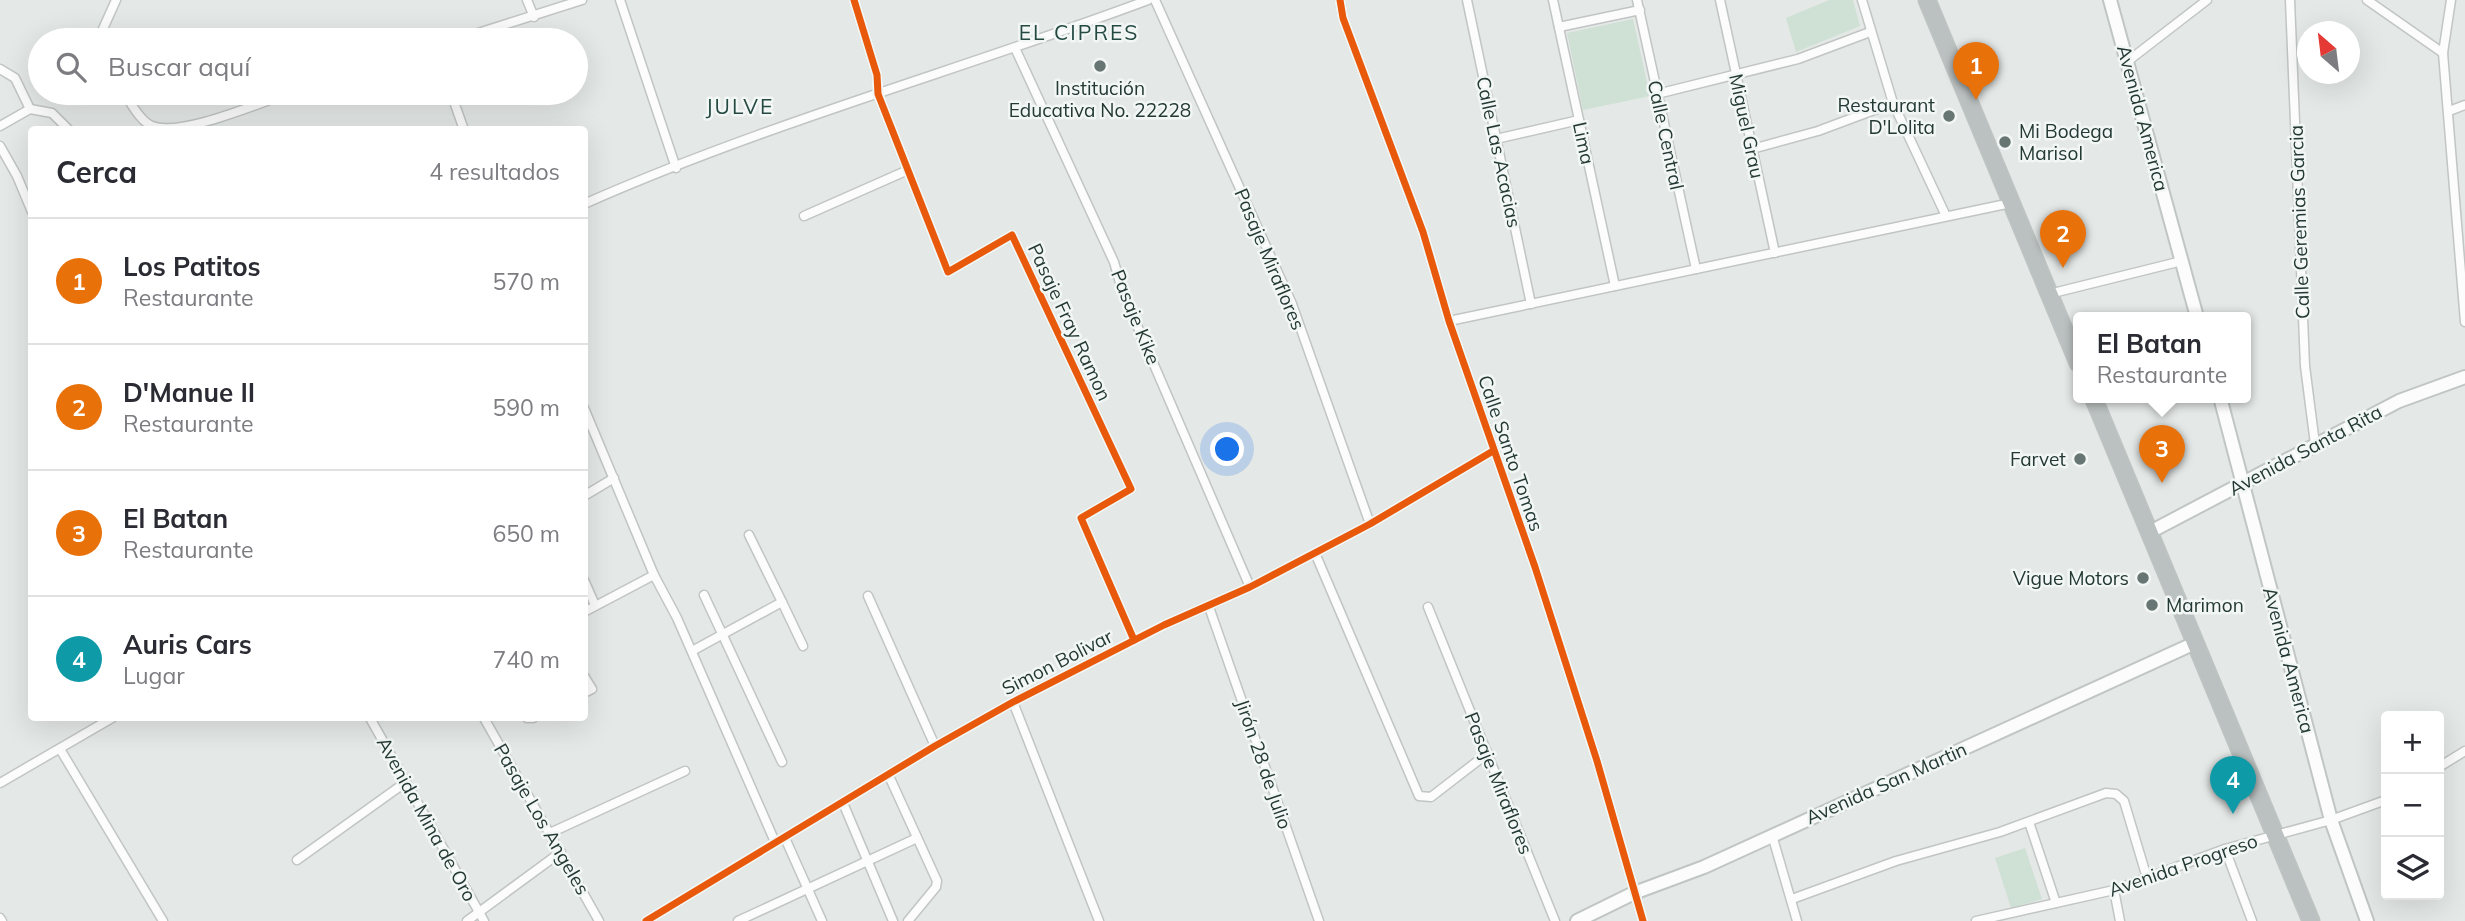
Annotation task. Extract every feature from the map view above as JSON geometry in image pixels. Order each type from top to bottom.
[{"type":"highway","points":[[1927,0],[2073,351]]},
{"type":"highway","points":[[2095,403],[2311,921]]},
{"type":"street","points":[[103,28],[116,0]]},
{"type":"street","points":[[527,0],[534,17]]},
{"type":"street","points":[[497,28],[582,0]]},
{"type":"street","points":[[620,0],[676,168]]},
{"type":"street","name":"Pasaje Fray Ramon","points":[[854,0],[877,75],[878,94],[948,272],[1012,235],[1131,489],[1081,518],[1134,640]]},
{"type":"street","points":[[588,202],[878,94],[1148,0]]},
{"type":"street","name":"Pasaje Miraflores","points":[[1155,0],[1292,304],[1370,524]]},
{"type":"street","name":"Calle Santo Tomas","points":[[1340,0],[1343,18],[1423,232],[1449,321],[1535,567],[1597,761],[1643,921]]},
{"type":"street","name":"Calle Las Acacias","points":[[1467,0],[1531,304]]},
{"type":"street","name":"Lima","points":[[1553,0],[1615,286]]},
{"type":"street","name":"Calle Central","points":[[1637,0],[1696,270]]},
{"type":"street","name":"Miguel Grau","points":[[1720,0],[1774,253]]},
{"type":"street","points":[[1862,0],[1893,103],[1946,216]]},
{"type":"street","name":"Avenida America","points":[[2110,0],[2196,312]]},
{"type":"street","points":[[2128,61],[2207,0]]},
{"type":"street","name":"Calle Geremias Garcia","points":[[2290,0],[2305,366],[2315,444]]},
{"type":"street","points":[[2367,0],[2443,53]]},
{"type":"street","points":[[2451,0],[2443,53],[2465,322]]},
{"type":"street","points":[[1559,27],[1640,10]]},
{"type":"street","points":[[1657,94],[1798,60],[1870,32]]},
{"type":"street","name":"Pasaje Kike","points":[[1015,48],[1114,262],[1123,293],[1251,587]]},
{"type":"street","points":[[0,69],[15,78],[28,105]]},
{"type":"street","points":[[1752,149],[1818,131],[1893,103]]},
{"type":"street","points":[[28,105],[30,109]]},
{"type":"street","points":[[134,105],[150,125],[159,126]]},
{"type":"street","points":[[184,126],[251,105]]},
{"type":"street","points":[[455,105],[463,126]]},
{"type":"street","points":[[2449,111],[2465,105]]},
{"type":"street","points":[[0,126],[30,109],[52,113],[65,126]]},
{"type":"street","points":[[1496,139],[1579,120]]},
{"type":"street","points":[[0,146],[28,204]]},
{"type":"street","points":[[804,216],[908,170]]},
{"type":"street","points":[[1449,321],[2011,203]]},
{"type":"street","points":[[2049,294],[2182,261]]},
{"type":"street","name":"Avenida Santa Rita","points":[[2150,532],[2399,401],[2465,377]]},
{"type":"street","name":"Avenida America","points":[[2222,403],[2331,820],[2367,921]]},
{"type":"street","points":[[588,417],[654,575],[692,651],[775,842]]},
{"type":"street","name":"Simon Bolivar","points":[[646,921],[889,776],[934,746],[1013,702],[1134,640],[1251,587],[1370,524],[1493,451]]},
{"type":"street","points":[[588,494],[614,478]]},
{"type":"street","points":[[748,535],[803,646]]},
{"type":"street","points":[[1315,553],[1419,796],[1431,797],[1488,753]]},
{"type":"street","points":[[588,609],[654,575]]},
{"type":"street","points":[[588,589],[595,605]]},
{"type":"street","points":[[704,595],[782,762]]},
{"type":"street","points":[[868,596],[934,746]]},
{"type":"street","points":[[692,651],[782,602]]},
{"type":"street","name":"Jirón 28 de Julio","points":[[1209,607],[1319,921]]},
{"type":"street","name":"Pasaje Miraflores","points":[[1427,607],[1555,921]]},
{"type":"street","name":"Avenida San Martin","points":[[1577,921],[1634,893],[1704,867],[2195,643]]},
{"type":"street","points":[[1013,702],[1099,921]]},
{"type":"street","points":[[0,783],[107,721]]},
{"type":"street","name":"Avenida Mina de Oro","points":[[372,721],[484,921]]},
{"type":"street","name":"Pasaje Los Angeles","points":[[486,721],[600,921]]},
{"type":"street","points":[[60,749],[163,921]]},
{"type":"street","points":[[2444,764],[2465,751]]},
{"type":"street","points":[[550,833],[685,771]]},
{"type":"street","points":[[889,776],[937,881],[936,887],[908,921]]},
{"type":"street","points":[[297,860],[406,782]]},
{"type":"street","points":[[1792,899],[1896,861],[2029,822],[2106,793],[2116,794],[2124,801],[2147,878]]},
{"type":"street","name":"Avenida Progreso","points":[[1976,921],[2114,890],[2225,849],[2331,820],[2381,802]]},
{"type":"street","points":[[843,803],[893,921]]},
{"type":"street","points":[[2029,822],[2056,903]]},
{"type":"street","points":[[1772,835],[1797,921]]},
{"type":"street","points":[[785,838],[822,921]]},
{"type":"street","points":[[738,921],[918,838]]},
{"type":"street","points":[[2225,849],[2252,921]]},
{"type":"street","points":[[467,921],[561,852]]},
{"type":"street","points":[[2114,890],[2120,921]]},
{"type":"green space","points":[[1829,0],[1853,0],[1860,26],[1796,52],[1786,18]]},
{"type":"green space","points":[[1633,19],[1650,96],[1583,110],[1567,33]]},
{"type":"green space","points":[[2025,848],[2042,899],[2011,908],[1995,858]]},
{"type":"cycle path","points":[[854,0],[877,75],[878,94],[948,272],[1012,235],[1131,489],[1081,518],[1134,640]]},
{"type":"cycle path","points":[[1340,0],[1343,18],[1423,232],[1449,321],[1535,567],[1597,761],[1643,921]]},
{"type":"cycle path","points":[[646,921],[935,746],[1013,702],[1164,625],[1250,587],[1370,524],[1493,451]]},
{"type":"place","name":"Institución Educativa No. 22228","points":[[1100,66]]},
{"type":"place","name":"Los Patitos","points":[[1976,100]]},
{"type":"place","name":"Restaurant D'Lolita","points":[[1949,116]]},
{"type":"place","name":"Mi Bodega Marisol","points":[[2005,142]]},
{"type":"place","name":"D'Manue II","points":[[2063,268]]},
{"type":"place","name":"Farvet","points":[[2080,459]]},
{"type":"place","name":"El Batan","points":[[2162,483]]},
{"type":"place","name":"Vigue Motors","points":[[2143,578]]},
{"type":"place","name":"Marimon","points":[[2152,605]]},
{"type":"place","name":"Auris Cars","points":[[2233,814]]},
{"type":"district","name":"EL CIPRES","points":[[1079,33]]},
{"type":"district","name":"JULVE","points":[[740,107]]}]
